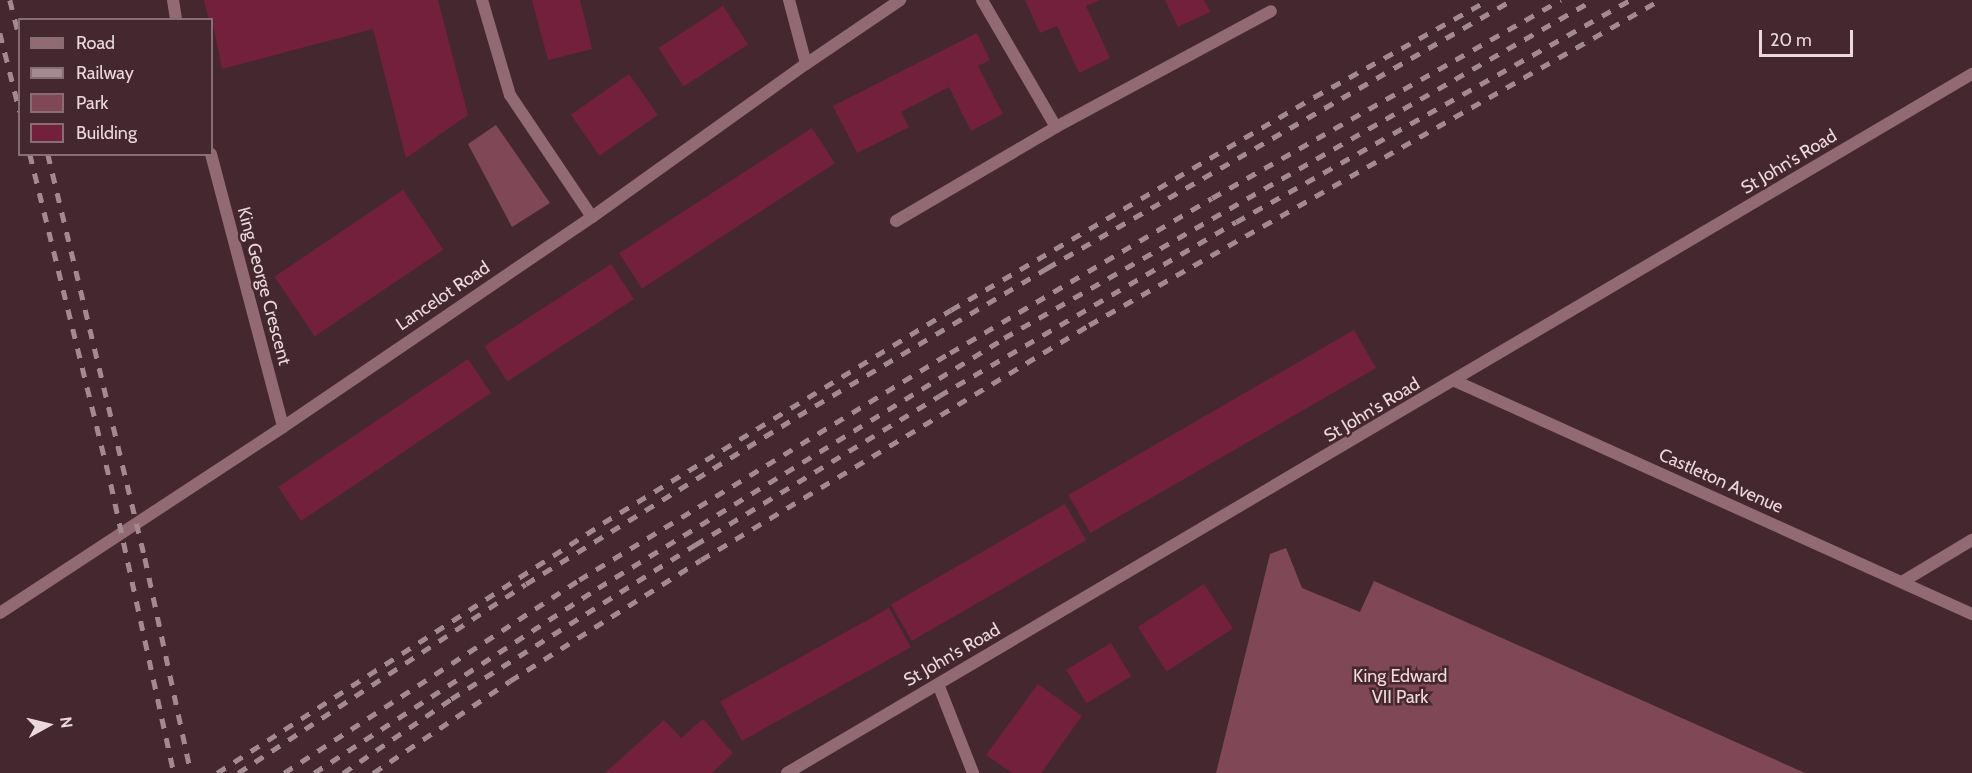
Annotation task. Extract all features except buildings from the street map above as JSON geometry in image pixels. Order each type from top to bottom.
[{"type":"street","points":[[173,0],[176,18]]},
{"type":"street","points":[[482,0],[510,95],[592,217]]},
{"type":"street","points":[[789,0],[806,64]]},
{"type":"street","name":"Lancelot Road","points":[[0,612],[283,427],[592,217],[806,64],[900,0]]},
{"type":"street","points":[[982,0],[1056,127]]},
{"type":"street","points":[[897,221],[1056,127],[1271,11]]},
{"type":"street","name":"St John's Road","points":[[788,773],[1972,74]]},
{"type":"street","name":"King George Crescent","points":[[212,156],[283,427]]},
{"type":"street","name":"Castleton Avenue","points":[[1455,381],[1972,614]]},
{"type":"street","points":[[1902,582],[1972,540]]},
{"type":"street","points":[[938,684],[973,773]]},
{"type":"green space","points":[[496,125],[550,203],[512,227],[468,144]]},
{"type":"green space","name":"King Edward VII Park","points":[[1286,548],[1302,588],[1360,612],[1374,581],[1805,773],[1216,773],[1270,554]]},
{"type":"railway","points":[[10,0],[18,31]]},
{"type":"railway","points":[[217,773],[603,523],[951,310],[1314,97],[1488,0]]},
{"type":"railway","points":[[238,773],[526,584],[798,416],[1047,268],[1512,0]]},
{"type":"railway","points":[[284,773],[579,580],[950,353],[1212,198],[1561,0]]},
{"type":"railway","points":[[314,773],[598,588],[1004,338],[1593,0]]},
{"type":"railway","points":[[343,773],[451,699],[695,545],[939,396],[1236,222],[1630,0]]},
{"type":"railway","points":[[373,773],[510,681],[701,560],[1089,325],[1660,0]]},
{"type":"railway","points":[[0,33],[18,104]]},
{"type":"railway","points":[[30,156],[111,484],[174,773]]},
{"type":"railway","points":[[48,156],[145,558],[191,773]]}]
